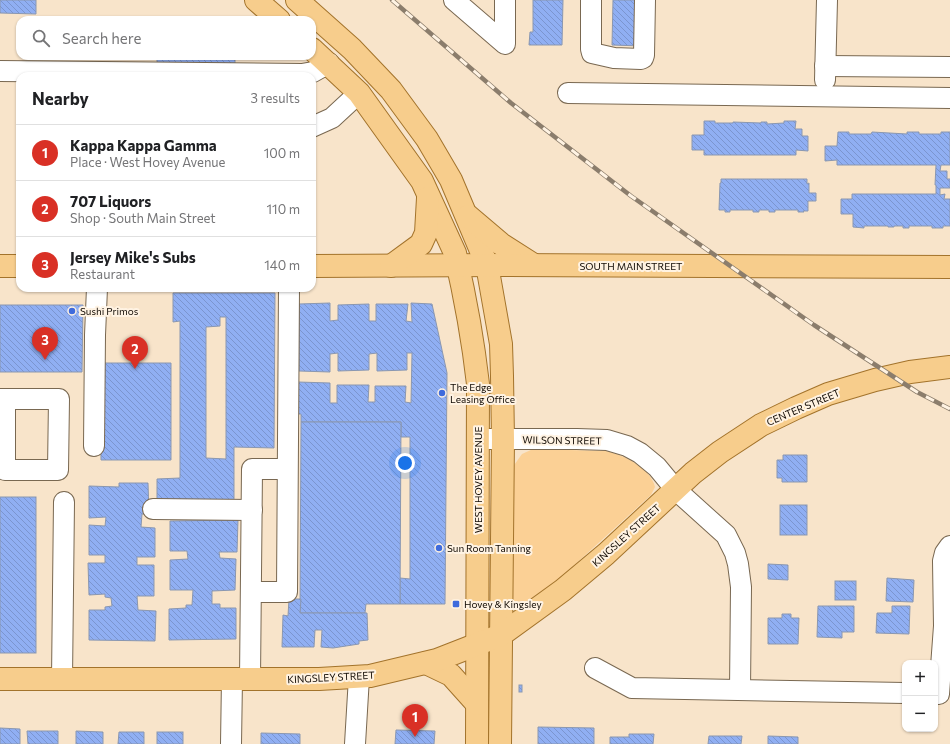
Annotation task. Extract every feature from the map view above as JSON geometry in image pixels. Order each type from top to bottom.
[{"type":"main road","points":[[256,0],[274,16]]},
{"type":"main road","points":[[297,0],[315,16]]},
{"type":"main road","points":[[316,17],[352,49],[391,90],[427,139],[450,180],[487,265],[501,344],[503,439],[500,744]]},
{"type":"main road","name":"WEST HOVEY AVENUE","points":[[316,52],[359,93],[422,180],[454,253],[458,266],[472,335],[477,377],[477,744]]},
{"type":"main road","points":[[391,266],[421,244],[426,233],[428,193]]},
{"type":"main road","points":[[464,212],[501,244],[534,265]]},
{"type":"main road","name":"SOUTH MAIN STREET","points":[[316,266],[534,265],[950,267]]},
{"type":"main road","points":[[0,266],[16,266]]},
{"type":"main road","name":"CENTER STREET","points":[[676,490],[693,473],[720,452],[761,426],[796,408],[828,394],[875,380],[910,372],[950,367]]},
{"type":"main road","name":"KINGSLEY STREET","points":[[0,679],[319,679],[370,676],[437,660],[501,635],[563,590],[606,554],[676,490]]},
{"type":"main road","points":[[426,662],[450,675],[477,704]]},
{"type":"street","points":[[454,0],[505,44],[505,0]]},
{"type":"street","points":[[591,0],[590,49],[592,53],[614,58],[641,59],[644,58],[645,0]]},
{"type":"street","points":[[824,96],[827,0]]},
{"type":"street","points":[[313,72],[329,63]]},
{"type":"street","points":[[825,66],[950,67]]},
{"type":"street","points":[[0,71],[101,72]]},
{"type":"street","points":[[316,125],[332,118],[359,93]]},
{"type":"street","points":[[568,93],[950,98]]},
{"type":"street","points":[[94,446],[94,335],[97,292]]},
{"type":"street","points":[[251,592],[287,592],[289,292]]},
{"type":"street","name":"WILSON STREET","points":[[478,438],[607,440],[627,446],[640,453],[657,467],[676,490],[726,535],[734,553],[738,564],[741,587],[740,690]]},
{"type":"street","points":[[231,744],[241,679],[251,592],[252,469],[288,469]]},
{"type":"street","points":[[62,679],[64,502]]},
{"type":"street","points":[[153,509],[252,510]]},
{"type":"street","points":[[941,694],[944,626],[944,561],[945,553],[950,546]]},
{"type":"street","points":[[594,668],[632,688],[902,693]]},
{"type":"street","points":[[355,744],[358,677]]},
{"type":"shaded area","points":[[533,449],[606,451],[613,453],[628,459],[642,468],[648,474],[655,487],[651,495],[558,580],[523,604],[515,604],[512,598],[512,468],[522,454]]},
{"type":"building","points":[[0,0],[36,0],[36,14],[0,13]]},
{"type":"building","points":[[533,0],[563,0],[562,45],[529,45],[530,32],[533,32]]},
{"type":"building","points":[[613,0],[641,0],[641,46],[612,45]]},
{"type":"building","points":[[157,60],[235,60],[235,65],[157,64]]},
{"type":"building","points":[[704,121],[715,121],[715,123],[767,122],[767,124],[784,123],[784,121],[796,121],[795,129],[802,129],[802,136],[808,136],[808,151],[796,150],[796,155],[704,155],[704,150],[692,150],[692,135],[704,135]]},
{"type":"building","points":[[838,132],[849,132],[849,134],[871,134],[872,132],[907,134],[907,132],[919,132],[919,134],[941,134],[941,132],[950,132],[950,165],[941,165],[940,171],[947,171],[947,179],[950,179],[950,188],[940,188],[940,195],[945,194],[944,199],[950,199],[950,226],[943,226],[943,228],[932,228],[932,226],[909,226],[909,228],[903,228],[903,226],[864,226],[864,228],[853,227],[853,214],[841,214],[841,199],[852,199],[852,194],[936,194],[936,165],[837,165],[837,160],[825,161],[825,146],[837,146]]},
{"type":"building","points":[[721,179],[807,179],[807,184],[809,183],[809,193],[816,193],[816,201],[808,201],[808,211],[803,211],[804,212],[798,212],[798,210],[775,210],[775,212],[769,212],[769,210],[759,210],[759,212],[753,212],[753,210],[730,210],[730,212],[725,212],[725,210],[719,210]]},
{"type":"building","points":[[173,293],[275,293],[274,448],[234,447],[234,506],[157,505],[157,479],[180,478],[180,321],[173,322]],"holes":[[[220,317],[226,317],[226,459],[206,458],[206,327],[220,326]]]},
{"type":"building","points":[[330,303],[330,321],[338,320],[338,305],[369,304],[369,321],[376,321],[376,304],[408,304],[406,321],[412,322],[411,303],[432,304],[447,373],[445,604],[400,604],[400,578],[410,579],[410,437],[401,437],[401,422],[301,422],[301,414],[298,414],[298,382],[330,383],[330,403],[337,403],[337,385],[369,385],[368,402],[375,402],[375,386],[406,386],[405,402],[411,403],[412,353],[407,353],[407,370],[377,371],[377,353],[369,354],[369,370],[338,371],[338,353],[330,354],[330,372],[299,371],[299,304]]},
{"type":"building","points":[[0,305],[83,305],[82,372],[0,372]]},
{"type":"building","points":[[100,363],[171,363],[171,460],[101,460]]},
{"type":"building","points":[[301,422],[401,422],[400,604],[366,604],[365,613],[300,613]]},
{"type":"building","points":[[783,455],[807,455],[807,482],[782,482],[782,478],[777,478],[777,460],[783,460]]},
{"type":"building","points":[[119,483],[148,483],[149,514],[142,514],[141,527],[155,528],[155,557],[137,557],[137,565],[154,565],[154,596],[137,596],[138,610],[156,611],[155,641],[89,640],[89,610],[105,610],[105,607],[112,606],[111,598],[105,597],[105,594],[89,595],[88,563],[105,563],[105,555],[89,555],[89,525],[105,526],[106,517],[89,518],[89,486],[119,487]]},
{"type":"building","points":[[0,497],[36,497],[36,653],[0,653]]},
{"type":"building","points":[[780,505],[807,505],[807,535],[780,535]]},
{"type":"building","points":[[238,520],[237,552],[219,552],[220,558],[236,559],[235,590],[212,591],[212,604],[220,604],[220,608],[236,608],[236,639],[169,640],[169,609],[186,608],[186,605],[192,605],[193,590],[170,590],[170,560],[188,559],[187,551],[170,551],[170,521]]},
{"type":"building","points":[[768,564],[788,565],[788,580],[768,579]]},
{"type":"building","points":[[887,578],[914,580],[913,602],[886,601]]},
{"type":"building","points":[[835,581],[856,581],[856,600],[835,600]]},
{"type":"building","points":[[289,599],[301,599],[300,613],[367,613],[368,640],[359,641],[359,644],[333,648],[321,647],[322,630],[315,630],[314,647],[282,647],[283,615],[288,616]]},
{"type":"building","points":[[818,606],[854,606],[854,632],[842,632],[842,638],[817,637]]},
{"type":"building","points":[[892,606],[910,606],[909,634],[876,633],[877,613],[892,613]]},
{"type":"building","points":[[782,614],[791,614],[791,618],[799,618],[798,644],[768,644],[768,618],[782,618]]},
{"type":"building","points":[[519,685],[522,685],[522,692],[519,692]]},
{"type":"building","points":[[538,727],[594,728],[594,744],[538,744]]},
{"type":"building","points":[[0,728],[20,729],[20,744],[0,744]]},
{"type":"building","points":[[396,730],[435,731],[434,744],[395,744]]},
{"type":"building","points":[[27,731],[58,731],[58,744],[28,744]]},
{"type":"building","points":[[76,731],[103,732],[103,744],[76,744]]},
{"type":"building","points":[[119,732],[144,732],[144,744],[118,744]]},
{"type":"building","points":[[157,732],[183,732],[183,744],[157,744]]},
{"type":"building","points":[[261,733],[300,734],[300,744],[261,744]]},
{"type":"building","points":[[629,734],[654,734],[653,744],[610,744],[610,737],[629,737]]},
{"type":"building","points":[[709,736],[742,736],[741,744],[708,744]]},
{"type":"building","points":[[768,736],[798,737],[798,744],[768,744]]},
{"type":"railway","points":[[392,0],[511,103],[631,196],[814,325],[917,392],[950,409]]},
{"type":"place","name":"Sushi Primos","points":[[72,311]]},
{"type":"place","name":"Jersey Mike's Subs","points":[[45,360]]},
{"type":"place","name":"707 Liquors","points":[[135,369]]},
{"type":"place","name":"The Edge Leasing Office","points":[[442,393]]},
{"type":"place","name":"Sun Room Tanning","points":[[439,548]]},
{"type":"place","name":"Hovey & Kingsley","points":[[456,604]]},
{"type":"place","name":"Kappa Kappa Gamma","points":[[415,737]]}]
